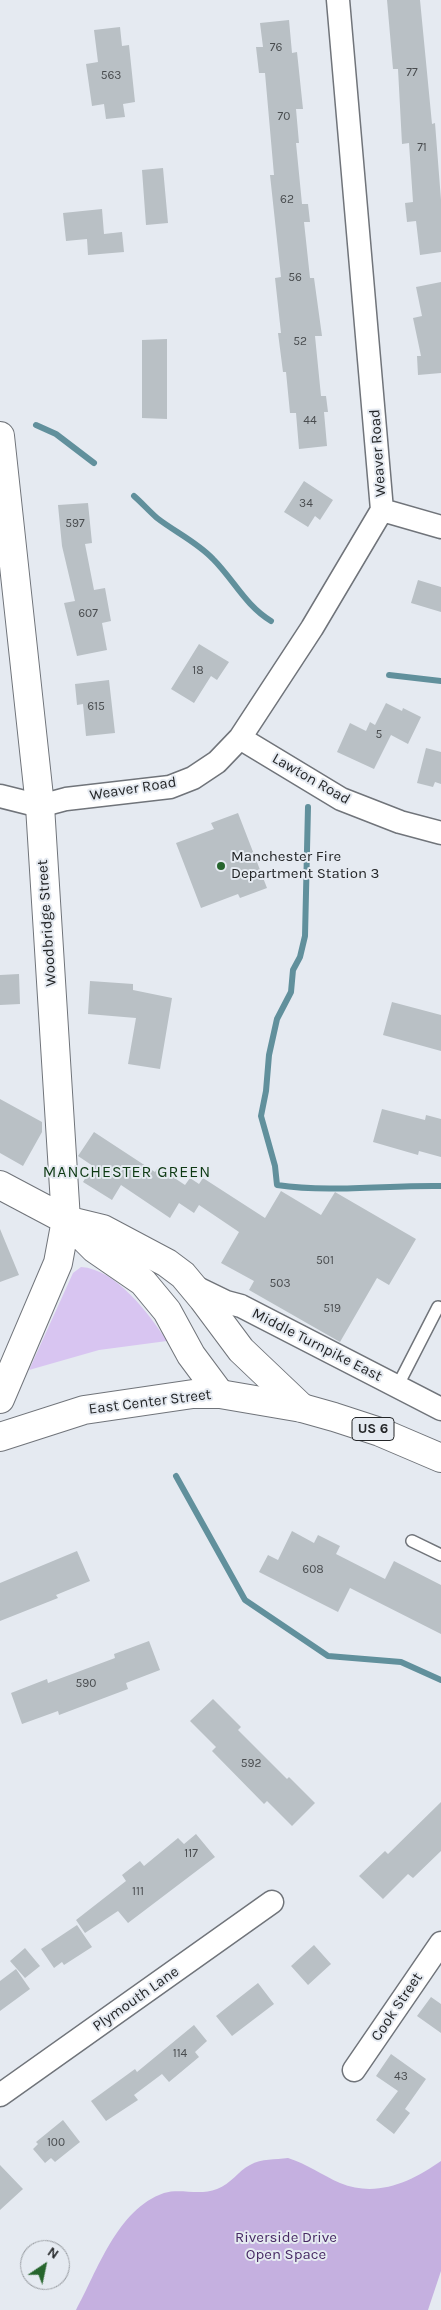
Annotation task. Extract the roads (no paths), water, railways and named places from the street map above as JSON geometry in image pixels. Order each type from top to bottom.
[{"type":"main road","name":"Woodbridge Street","points":[[0,436],[40,806],[66,1220],[58,1263],[0,1399]]},
{"type":"main road","name":"Middle Turnpike East","points":[[0,1185],[66,1220],[103,1229],[167,1263],[191,1285],[241,1350],[302,1408],[380,1432],[441,1458]]},
{"type":"main road","name":"Middle Turnpike East","points":[[66,1220],[95,1249],[143,1282],[167,1311],[191,1355],[220,1394]]},
{"type":"main road","name":"East Center Street","points":[[0,1437],[84,1410],[193,1394],[220,1394],[302,1408]]},
{"type":"street","name":"Weaver Road","points":[[40,806],[66,798],[170,787],[193,778],[218,762],[240,738],[312,628],[382,510],[338,0]]},
{"type":"street","points":[[382,510],[441,526]]},
{"type":"street","name":"Lawton Road","points":[[240,738],[341,799],[400,822],[441,833]]},
{"type":"street","points":[[0,796],[40,806]]},
{"type":"street","name":"Middle Turnpike East","points":[[191,1285],[226,1302],[241,1306],[398,1385],[441,1409]]},
{"type":"street","name":"Plymouth Lane","points":[[0,2095],[272,1902]]},
{"type":"street","name":"Cook Street","points":[[354,2070],[441,1943]]},
{"type":"lane","points":[[398,1385],[440,1307]]},
{"type":"lane","points":[[412,1541],[441,1555]]},
{"type":"waterway","points":[[36,425],[56,434],[94,463]]},
{"type":"waterway","points":[[134,496],[157,518],[207,553],[254,608],[271,621]]},
{"type":"waterway","points":[[389,675],[441,681]]},
{"type":"waterway","points":[[308,807],[305,936],[300,957],[293,970],[291,992],[277,1019],[269,1055],[266,1091],[261,1116],[275,1166],[277,1185],[338,1189],[441,1186]]},
{"type":"waterway","points":[[176,1476],[245,1600],[328,1656],[401,1662],[441,1680]]},
{"type":"place","name":"Manchester Fire Department Station 3","points":[[221,866]]},
{"type":"district","name":"MANCHESTER GREEN","points":[[127,1172]]},
{"type":"park label","name":"Riverside Drive Open Space","points":[[286,2246]]}]
